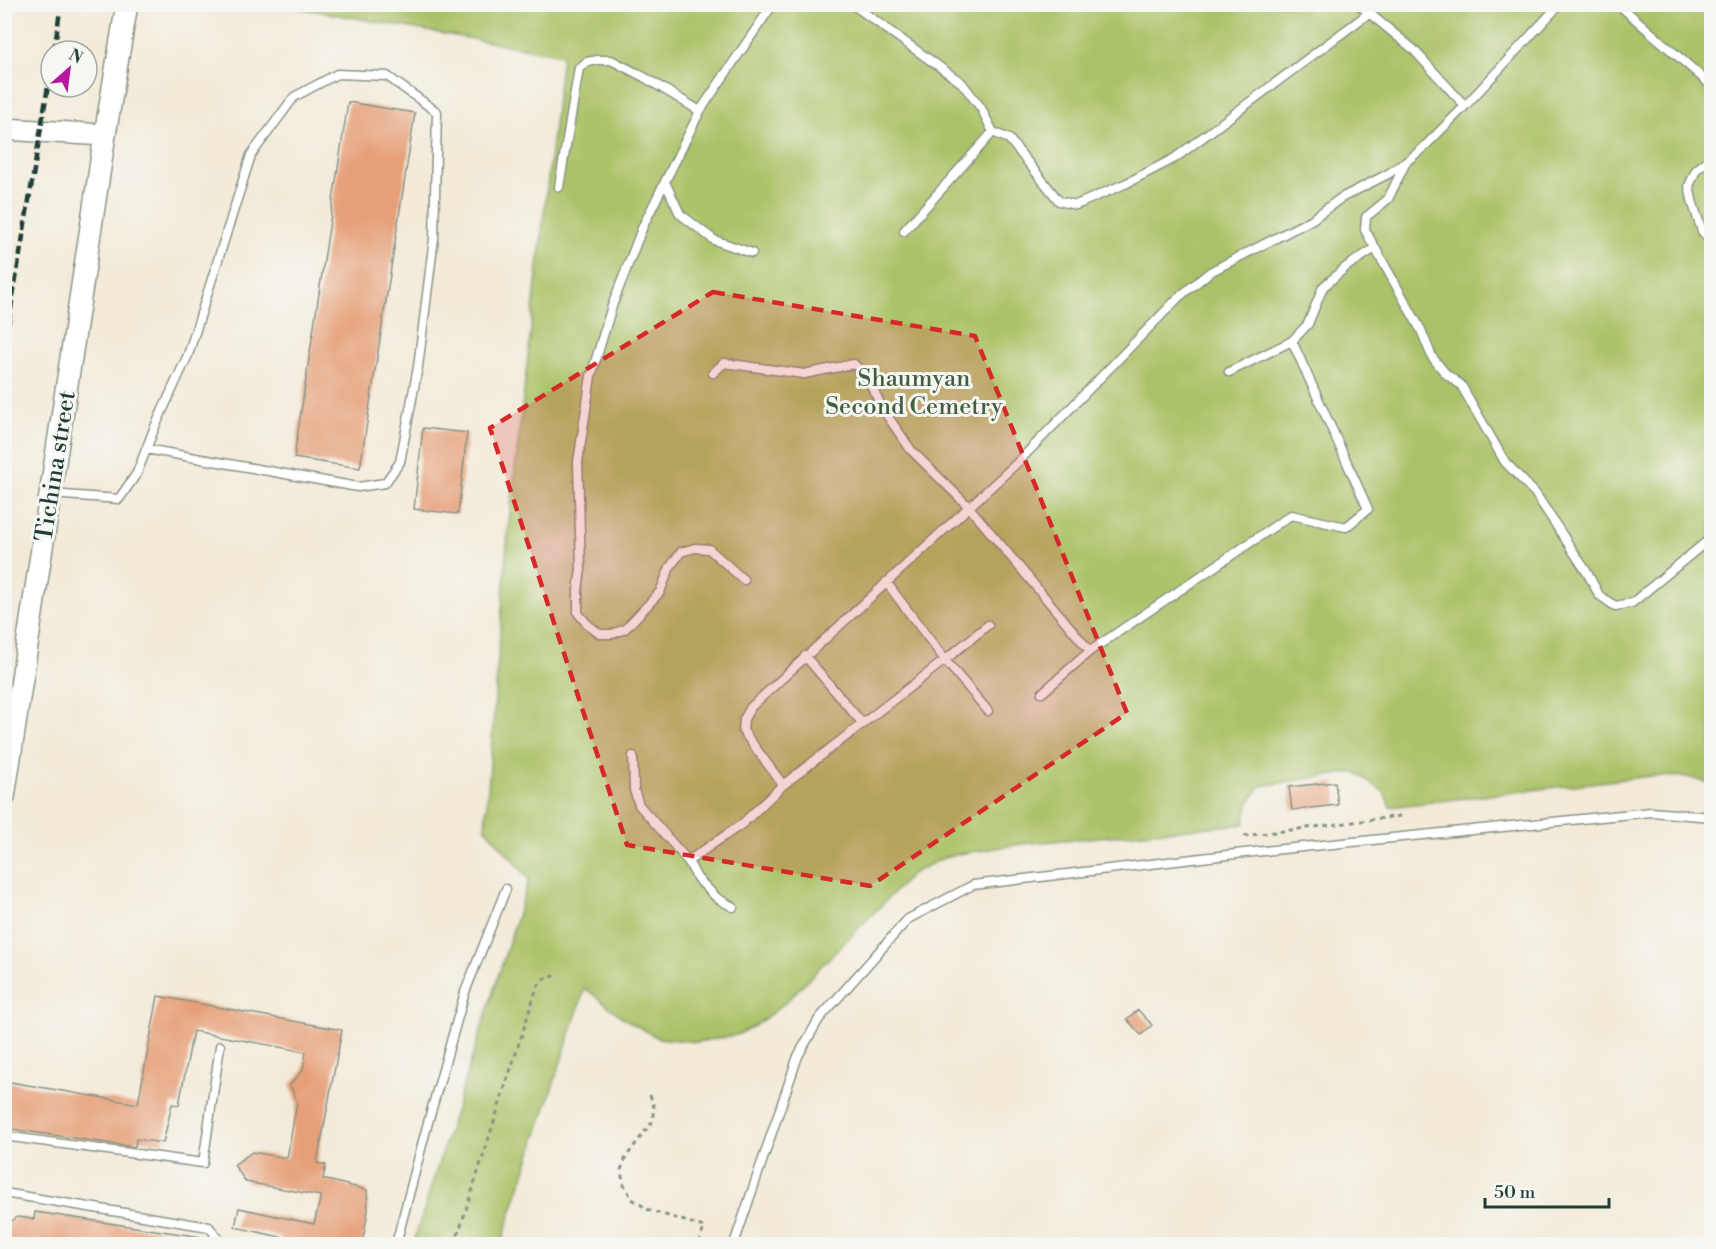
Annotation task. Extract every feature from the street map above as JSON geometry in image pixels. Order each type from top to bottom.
[{"type":"street","name":"Tichina street","points":[[4,797],[127,4]]},
{"type":"street","points":[[4,129],[105,135]]},
{"type":"lane","points":[[744,580],[709,549],[695,548],[681,552],[670,567],[660,592],[625,629],[612,634],[600,634],[578,613],[581,569],[578,462],[591,376],[612,306],[644,226],[700,111],[773,4]]},
{"type":"lane","points":[[852,4],[962,83],[981,108],[993,132],[1009,139],[1059,201],[1076,205],[1127,183],[1175,158],[1370,13],[1377,4]]},
{"type":"lane","points":[[1359,4],[1413,49],[1465,106]]},
{"type":"lane","points":[[783,785],[743,731],[744,719],[751,707],[1017,464],[1179,297],[1210,272],[1311,220],[1341,198],[1388,174],[1407,161],[1465,106],[1560,4]]},
{"type":"lane","points":[[1618,4],[1712,86]]},
{"type":"lane","points":[[559,187],[579,68],[587,62],[611,60],[700,111]]},
{"type":"lane","points":[[51,494],[119,499],[136,473],[146,449],[188,355],[250,155],[294,97],[337,74],[387,76],[437,112],[434,238],[418,367],[400,462],[385,483],[358,487],[146,449]]},
{"type":"lane","points":[[904,231],[993,132]]},
{"type":"lane","points":[[1712,157],[1696,171],[1689,186],[1702,231],[1712,242]]},
{"type":"lane","points":[[1407,161],[1388,199],[1366,217],[1365,230],[1421,330],[1432,357],[1446,374],[1461,385],[1505,462],[1535,493],[1588,574],[1599,595],[1615,606],[1632,603],[1712,537]]},
{"type":"lane","points":[[665,182],[680,214],[714,240],[752,253]]},
{"type":"lane","points":[[1229,372],[1292,341],[1308,324],[1323,287],[1346,267],[1375,248]]},
{"type":"lane","points":[[1042,693],[1090,651],[1291,515],[1346,527],[1368,509],[1292,341]]},
{"type":"lane","points":[[713,374],[724,363],[804,374],[854,364],[866,376],[884,411],[911,450],[969,507],[1090,651]]},
{"type":"lane","points":[[886,582],[945,660],[988,711]]},
{"type":"lane","points":[[688,861],[742,824],[783,785],[988,625]]},
{"type":"lane","points":[[805,656],[863,724]]},
{"type":"lane","points":[[633,756],[634,790],[639,805],[688,861],[697,878],[717,898],[733,907]]},
{"type":"lane","points":[[734,1245],[798,1056],[819,1019],[908,919],[973,885],[1244,853],[1651,812],[1712,817]]},
{"type":"lane","points":[[396,1245],[465,992],[506,889]]},
{"type":"lane","points":[[4,1136],[203,1164],[220,1046]]},
{"type":"lane","points":[[4,1193],[209,1227],[223,1245]]},
{"type":"path","points":[[1244,836],[1401,816]]},
{"type":"path","points":[[455,1245],[537,987],[545,978],[559,975]]},
{"type":"path","points":[[650,1095],[654,1107],[652,1122],[626,1156],[621,1170],[623,1183],[632,1199],[649,1210],[704,1227],[699,1245]]},
{"type":"highlighted area","points":[[713,292],[975,336],[1127,713],[870,886],[627,845],[490,428]]},
{"type":"green space","name":"Shaumyan Second Cemetry","points":[[282,5],[1711,5],[1711,784],[1688,777],[1650,776],[1390,807],[1384,792],[1355,772],[1260,786],[1248,804],[1244,824],[1021,844],[947,856],[913,873],[785,1003],[756,1025],[737,1035],[697,1042],[658,1038],[623,1018],[585,988],[501,1244],[413,1244],[529,879],[485,828],[508,532],[562,55]]},
{"type":"building","points":[[348,102],[415,113],[360,468],[294,458]]},
{"type":"building","points":[[423,428],[467,433],[458,514],[414,509]]},
{"type":"building","points":[[1335,782],[1338,805],[1292,810],[1289,787]]},
{"type":"building","points":[[158,996],[342,1030],[317,1163],[326,1165],[323,1179],[367,1190],[368,1210],[362,1245],[280,1245],[281,1237],[235,1227],[239,1208],[314,1224],[321,1196],[246,1182],[234,1165],[252,1152],[287,1158],[297,1102],[290,1085],[303,1070],[306,1052],[193,1031],[179,1105],[172,1104],[163,1143],[136,1139],[135,1147],[4,1128],[4,1081],[138,1104]]},
{"type":"building","points":[[1138,1010],[1152,1025],[1141,1035],[1127,1019]]},
{"type":"building","points":[[35,1212],[201,1237],[201,1245],[4,1245],[4,1227],[17,1217],[34,1219]]},
{"type":"railway","points":[[56,39],[61,4]]},
{"type":"railway","points":[[4,350],[46,99]]}]
